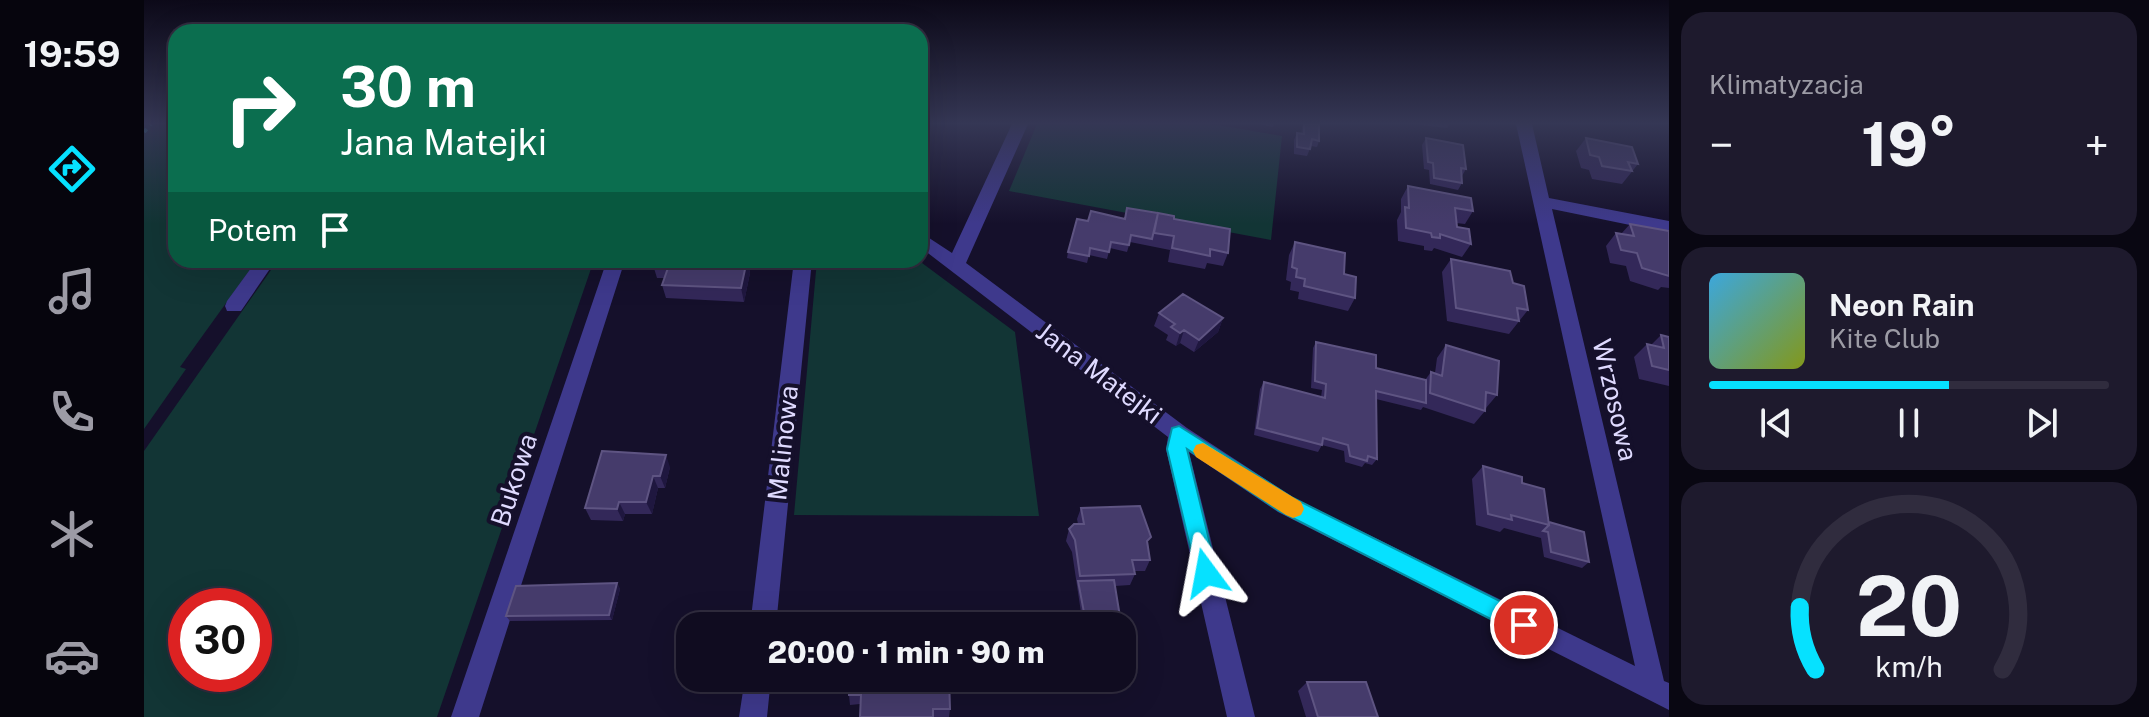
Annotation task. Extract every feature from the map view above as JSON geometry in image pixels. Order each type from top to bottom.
[{"type":"street","points":[[956,265],[1005,157]]},
{"type":"street","name":"Wrzosowa","points":[[1531,157],[1661,693]]},
{"type":"street","points":[[1540,201],[1669,227]]},
{"type":"street","name":"Jana Matejki","points":[[928,244],[1179,434],[1286,505],[1661,693]]},
{"type":"street","points":[[234,306],[261,268]]},
{"type":"street","name":"Bukowa","points":[[465,717],[613,268]]},
{"type":"street","name":"Malinowa","points":[[765,612],[802,268]]},
{"type":"street","points":[[1179,434],[1177,449],[1241,717]]},
{"type":"street","points":[[753,717],[756,692]]},
{"type":"green space","points":[[144,157],[168,157],[168,268],[251,268],[180,367],[186,369],[144,429]]},
{"type":"green space","points":[[1023,157],[1280,157],[1271,240],[1009,191]]},
{"type":"green space","points":[[928,267],[1015,332],[1039,516],[794,515],[816,268]]},
{"type":"green space","points":[[272,268],[591,268],[437,717],[144,717],[144,451]]},
{"type":"building","points":[[1428,157],[1465,157],[1466,169],[1461,168],[1462,183],[1434,178],[1433,163],[1428,162]]},
{"type":"building","points":[[1599,157],[1636,157],[1638,164],[1628,162],[1632,171],[1602,166]]},
{"type":"building","points":[[1408,186],[1471,198],[1473,211],[1455,208],[1457,227],[1469,229],[1471,244],[1440,234],[1440,238],[1432,237],[1431,233],[1406,228]]},
{"type":"building","points":[[1127,208],[1158,213],[1152,239],[1131,235],[1129,245],[1111,242],[1109,252],[1090,248],[1089,256],[1068,252],[1077,219],[1088,221],[1091,211],[1125,219]]},
{"type":"building","points":[[1158,213],[1230,229],[1228,253],[1210,249],[1210,256],[1172,248],[1174,236],[1154,233]]},
{"type":"building","points":[[1630,224],[1669,231],[1669,276],[1642,268],[1637,253],[1621,250],[1616,233],[1634,236]]},
{"type":"building","points":[[1295,242],[1345,253],[1344,274],[1356,277],[1355,298],[1304,286],[1305,279],[1296,277],[1297,269],[1292,267]]},
{"type":"building","points":[[1451,259],[1510,271],[1513,283],[1524,286],[1528,310],[1517,308],[1519,321],[1456,308]]},
{"type":"building","points":[[668,268],[745,268],[741,288],[662,285]]},
{"type":"building","points":[[1183,294],[1223,318],[1199,340],[1184,330],[1180,333],[1171,327],[1175,324],[1159,313]]},
{"type":"building","points":[[1661,335],[1669,337],[1669,370],[1652,366],[1647,344],[1664,348]]},
{"type":"building","points":[[1316,342],[1376,355],[1376,368],[1426,380],[1426,403],[1376,391],[1377,459],[1368,456],[1367,461],[1350,456],[1348,445],[1323,438],[1322,445],[1257,428],[1264,382],[1325,398],[1326,384],[1315,381]]},
{"type":"building","points":[[1446,345],[1499,361],[1497,395],[1486,392],[1485,411],[1430,393],[1431,372],[1442,376]]},
{"type":"building","points":[[602,451],[666,455],[660,476],[653,476],[646,502],[619,502],[617,509],[585,508]]},
{"type":"building","points":[[1483,466],[1522,477],[1522,483],[1544,489],[1549,525],[1511,515],[1512,520],[1488,514]]},
{"type":"building","points":[[1140,506],[1151,537],[1147,541],[1150,560],[1132,560],[1135,574],[1080,576],[1075,540],[1069,529],[1074,524],[1084,524],[1081,508]]},
{"type":"building","points":[[1549,522],[1584,532],[1589,562],[1551,552],[1548,532],[1543,531]]},
{"type":"building","points":[[1114,580],[1119,612],[1084,612],[1078,581]]},
{"type":"building","points":[[617,583],[609,615],[506,616],[516,586]]},
{"type":"building","points":[[1307,682],[1366,682],[1378,717],[1318,717]]},
{"type":"building","points":[[849,692],[949,692],[950,709],[933,709],[933,717],[860,717],[861,695],[849,695]]},
{"type":"slow traffic","points":[[1203,451],[1293,509]]},
{"type":"route","points":[[1206,573],[1177,449],[1179,434],[1286,505],[1524,625]]}]
